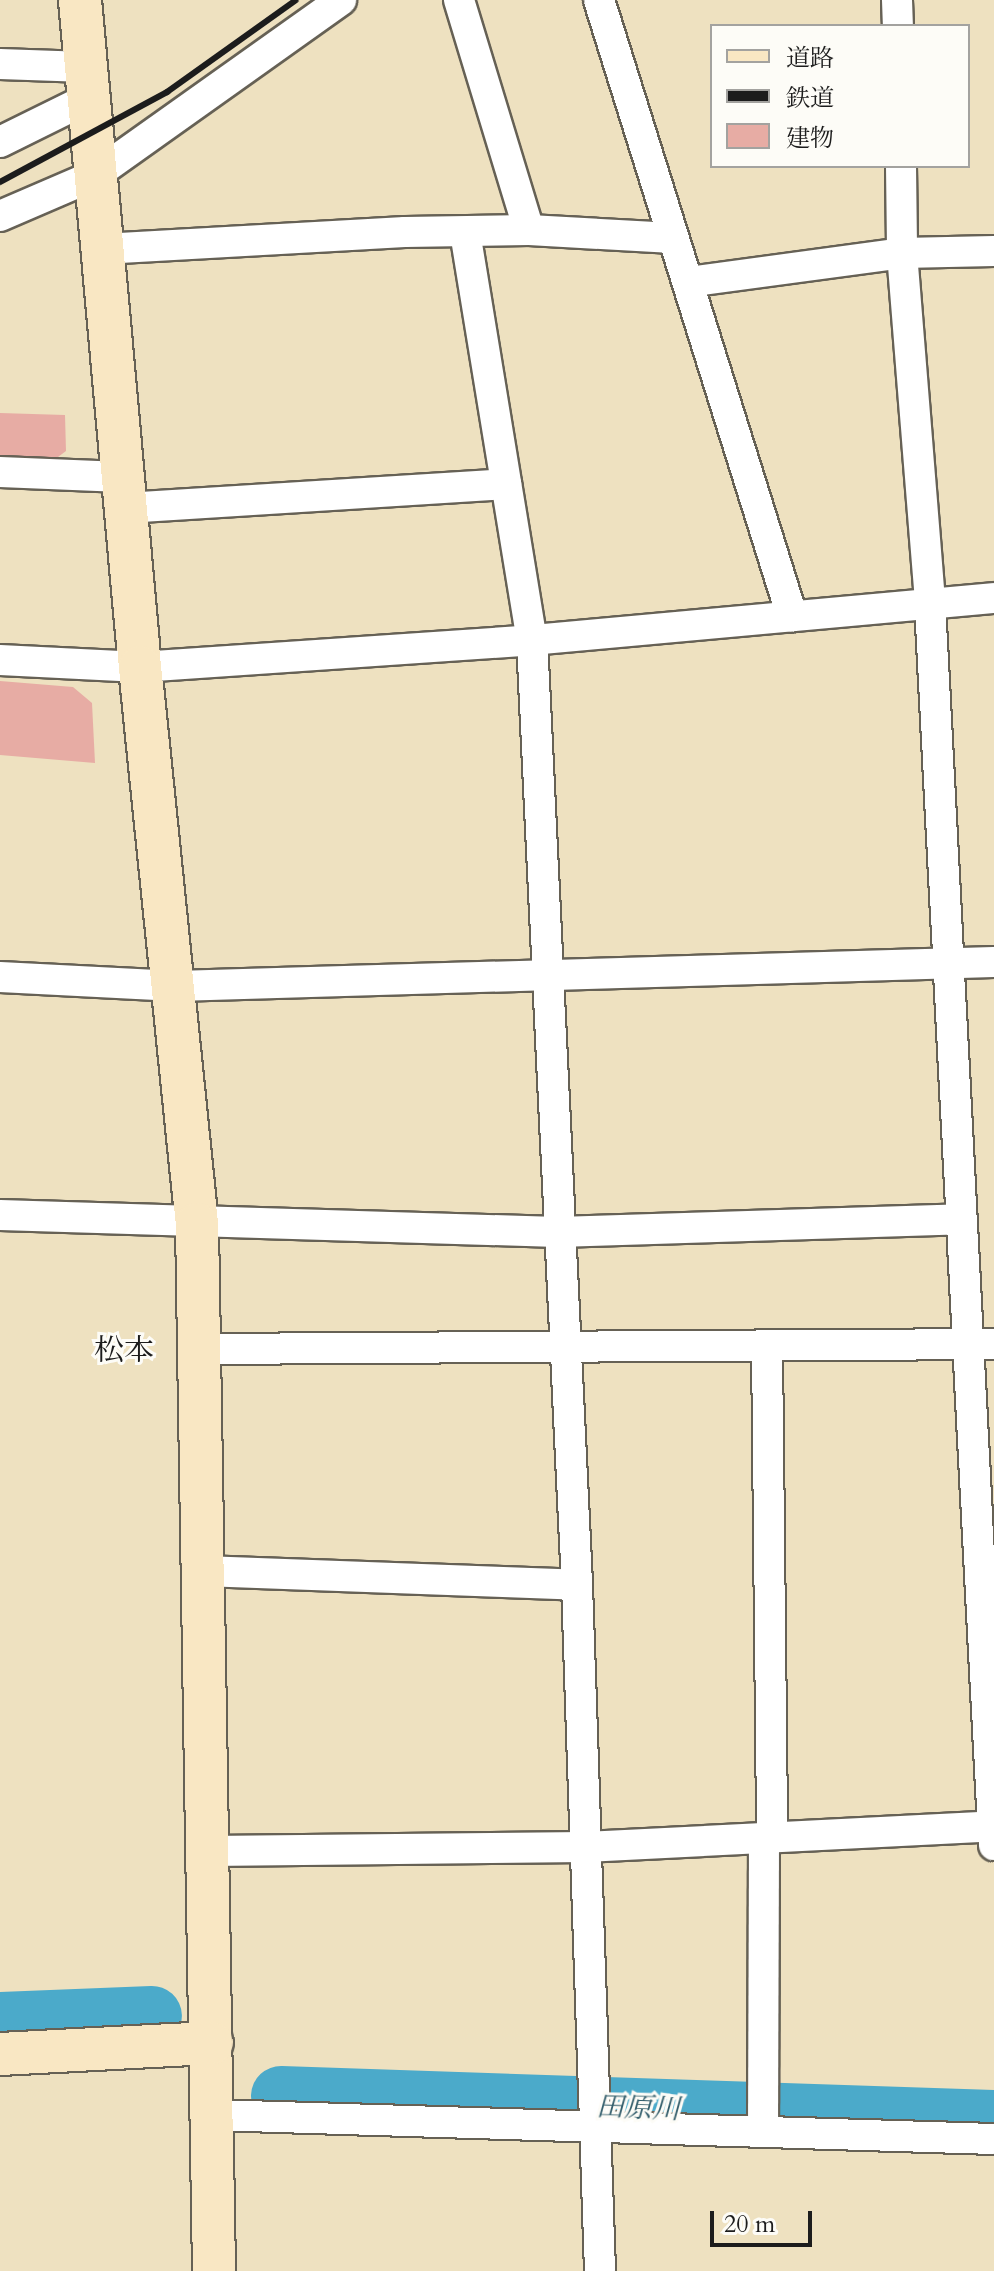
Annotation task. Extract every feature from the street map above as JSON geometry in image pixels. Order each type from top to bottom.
[{"type":"street","points":[[80,0],[140,667],[176,986],[197,1224],[214,2271]]},
{"type":"street","points":[[0,216],[95,175],[341,0]]},
{"type":"street","points":[[459,0],[529,230]]},
{"type":"street","points":[[599,0],[792,616]]},
{"type":"street","points":[[897,0],[898,24]]},
{"type":"street","points":[[0,64],[88,83]]},
{"type":"street","points":[[0,142],[88,83]]},
{"type":"street","points":[[901,168],[902,253],[930,604],[962,1219],[981,1343],[994,1845]]},
{"type":"street","points":[[102,249],[529,230],[673,238]]},
{"type":"street","points":[[465,232],[532,640],[545,977],[577,1585],[600,2271]]},
{"type":"street","points":[[688,282],[902,253],[994,251]]},
{"type":"street","points":[[0,472],[124,493],[506,484]]},
{"type":"street","points":[[0,660],[140,667],[532,640],[994,598]]},
{"type":"street","points":[[0,977],[176,986],[994,962]]},
{"type":"street","points":[[0,1215],[197,1224],[558,1232],[962,1219]]},
{"type":"street","points":[[201,1349],[981,1343]]},
{"type":"street","points":[[763,2130],[768,1838],[767,1345]]},
{"type":"street","points":[[204,1571],[577,1585]]},
{"type":"street","points":[[209,1851],[585,1847],[994,1826]]},
{"type":"street","points":[[0,2054],[212,2043]]},
{"type":"street","points":[[213,2115],[593,2124],[994,2139]]},
{"type":"building","points":[[0,413],[65,415],[66,451],[54,460],[0,458]]},
{"type":"building","points":[[0,681],[73,687],[92,703],[95,763],[0,755]]},
{"type":"waterway","name":"田原川","points":[[0,2022],[152,2016]]},
{"type":"waterway","name":"田原川","points":[[281,2096],[994,2120]]},
{"type":"railway","points":[[0,182],[167,92],[296,0]]},
{"type":"district","name":"松本","points":[[124,1351]]}]
